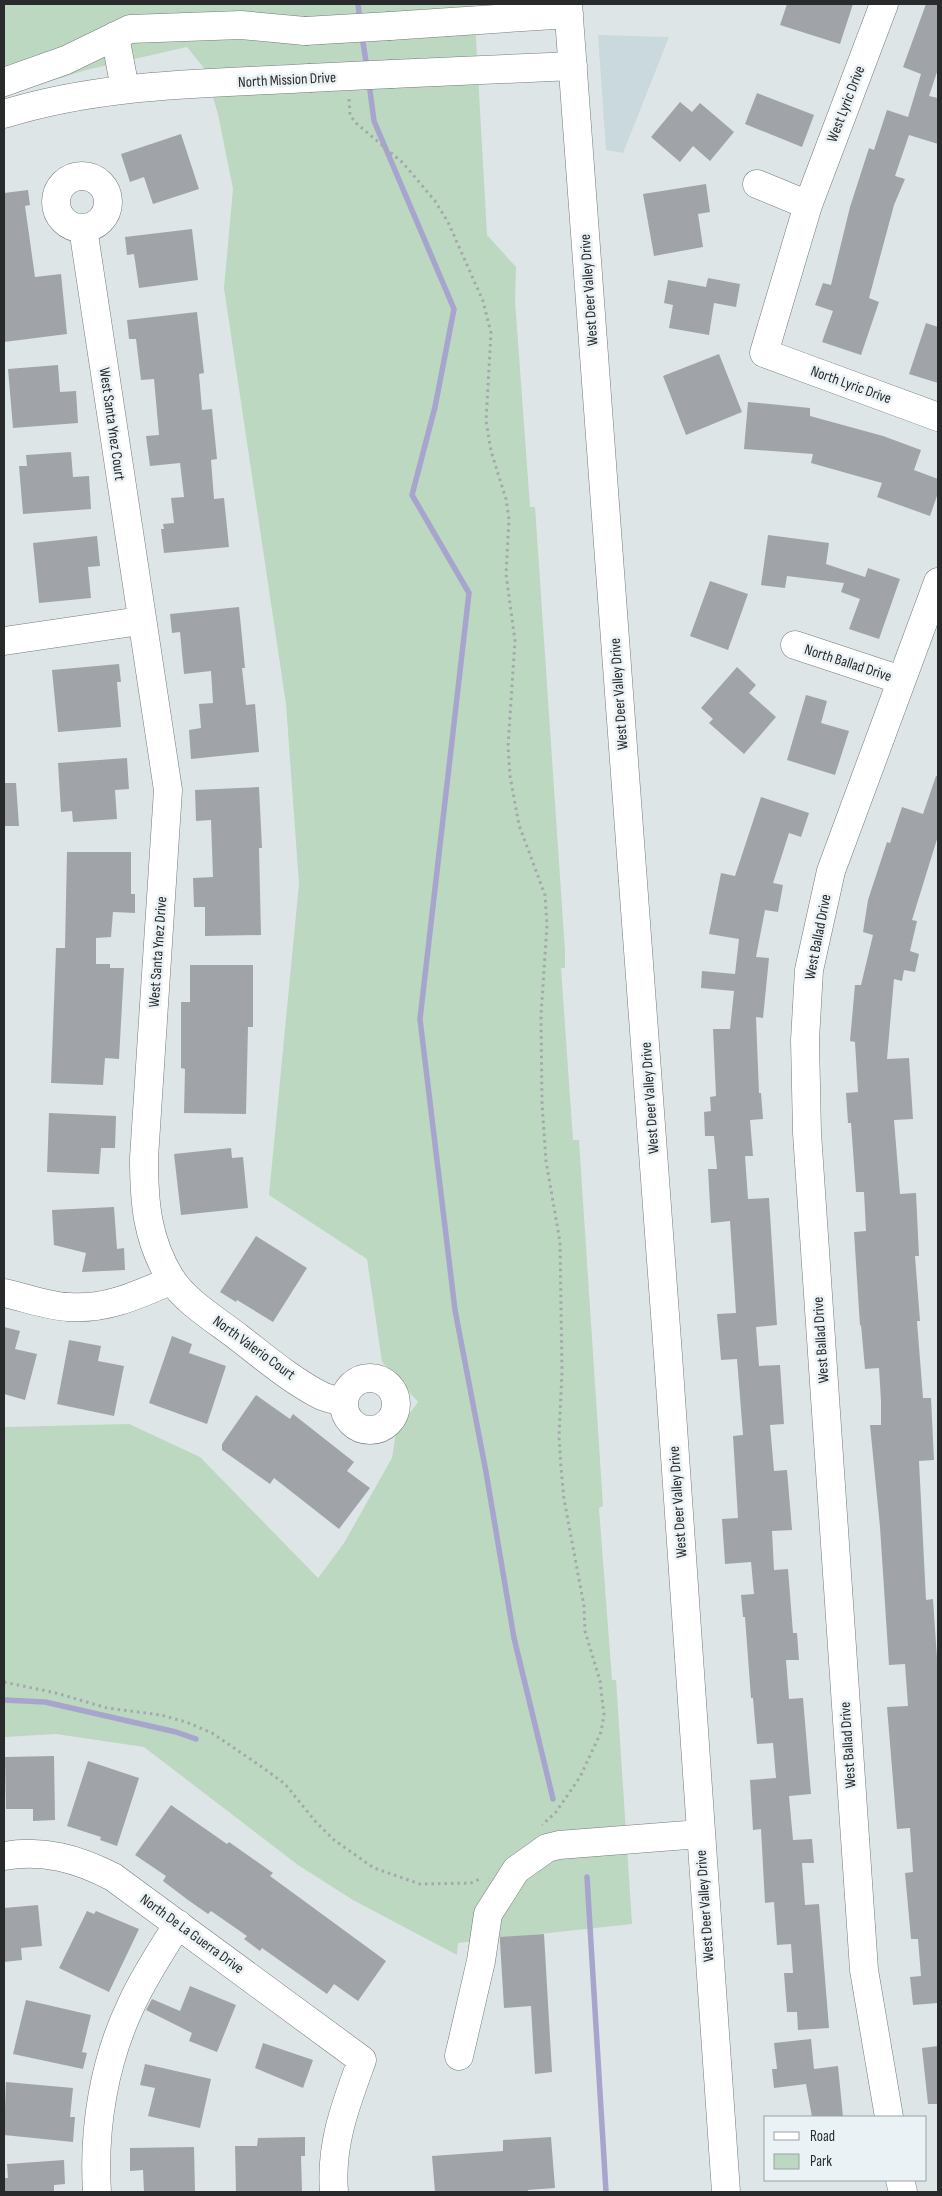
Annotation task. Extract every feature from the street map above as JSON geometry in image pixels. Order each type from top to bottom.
[{"type":"street","name":"West Lyric Drive","points":[[764,354],[808,205],[884,4]]},
{"type":"street","points":[[4,82],[59,63],[122,33],[241,25],[305,31],[390,26],[569,9]]},
{"type":"street","name":"West Deer Valley Drive","points":[[569,9],[668,1355],[726,2192]]},
{"type":"street","points":[[122,33],[125,88]]},
{"type":"street","name":"North Mission Drive","points":[[4,114],[66,98],[125,88],[573,66]]},
{"type":"street","points":[[757,184],[808,205]]},
{"type":"street","name":"West Santa Ynez Court","points":[[83,228],[140,621]]},
{"type":"street","name":"North Lyric Drive","points":[[764,354],[938,417]]},
{"type":"street","name":"West Ballad Drive","points":[[889,2116],[864,1970],[806,1133],[804,1040],[810,970],[831,871],[938,582]]},
{"type":"street","points":[[4,641],[140,621]]},
{"type":"street","name":"West Santa Ynez Drive","points":[[140,621],[168,790],[144,1158],[144,1206],[153,1238],[172,1280]]},
{"type":"street","name":"North Ballad Drive","points":[[795,645],[901,680]]},
{"type":"street","points":[[4,1292],[67,1308],[95,1307],[129,1299],[172,1280]]},
{"type":"street","name":"North Valerio Court","points":[[172,1280],[213,1318],[282,1370],[322,1396],[344,1402]]},
{"type":"street","points":[[459,2056],[481,1961],[488,1914],[516,1870],[547,1848],[559,1845],[700,1834]]},
{"type":"street","name":"North De La Guerra Drive","points":[[4,1856],[40,1853],[86,1864],[113,1877],[362,2060],[341,2116],[336,2139],[332,2171],[334,2192]]},
{"type":"street","points":[[97,2192],[97,2134],[103,2094],[111,2061],[131,2004],[178,1924]]},
{"type":"path","points":[[348,93],[350,115],[356,123],[402,163],[435,201],[448,222],[484,301],[492,333],[486,421],[491,451],[506,499],[509,519],[506,574],[515,641],[509,728],[510,776],[518,825],[545,895],[547,925],[541,1015],[542,1104],[546,1161],[560,1242],[562,1372],[559,1436],[561,1468],[564,1499],[584,1606],[585,1631],[600,1681],[604,1715],[601,1732],[580,1777],[556,1812],[537,1830]]},
{"type":"path","points":[[4,1682],[107,1708],[162,1715],[212,1732],[285,1784],[315,1821],[334,1840],[374,1868],[420,1884],[471,1883],[484,1878]]},
{"type":"shaded area","points":[[598,35],[669,37],[623,153],[606,150]]},
{"type":"green space","points":[[4,4],[474,4],[487,235],[516,267],[515,301],[530,507],[535,507],[565,951],[565,968],[561,968],[573,1140],[579,1140],[603,1506],[599,1508],[612,1680],[616,1680],[632,1924],[458,1943],[457,1955],[353,1900],[298,1865],[144,1747],[56,1734],[4,1737],[4,1427],[129,1424],[200,1457],[318,1578],[344,1543],[392,1458],[396,1432],[418,1402],[382,1362],[367,1259],[269,1195],[299,884],[286,704],[224,288],[233,189],[218,114],[204,68],[187,47],[86,70],[4,96]]},
{"type":"building","points":[[787,4],[853,4],[840,44],[780,25]]},
{"type":"building","points":[[926,4],[938,4],[938,69],[929,96],[938,98],[938,144],[909,135],[895,176],[905,179],[894,205],[869,298],[879,302],[861,355],[822,342],[833,311],[815,305],[823,283],[831,285],[850,207],[869,148],[874,150],[887,110],[908,117],[921,74],[903,67]]},
{"type":"building","points":[[757,93],[814,115],[802,147],[745,124]]},
{"type":"building","points":[[680,102],[692,112],[700,103],[734,132],[710,161],[693,146],[680,162],[651,137]]},
{"type":"building","points":[[181,134],[199,189],[153,204],[144,177],[130,182],[121,154]]},
{"type":"building","points":[[706,184],[710,212],[698,214],[703,247],[654,256],[643,194]]},
{"type":"building","points":[[28,190],[30,205],[25,206],[35,277],[61,274],[67,334],[4,342],[4,193]]},
{"type":"building","points":[[192,229],[198,280],[139,288],[134,254],[127,255],[125,237]]},
{"type":"building","points":[[708,278],[740,284],[736,307],[714,303],[709,335],[669,328],[673,305],[664,303],[668,280],[706,287]]},
{"type":"building","points":[[197,312],[204,373],[199,374],[202,410],[212,409],[217,459],[211,460],[214,499],[224,498],[229,547],[164,553],[161,529],[164,529],[163,524],[174,523],[171,498],[184,497],[180,463],[150,466],[146,436],[159,435],[154,379],[141,380],[136,339],[129,339],[127,320]]},
{"type":"building","points":[[926,323],[938,327],[938,383],[909,374]]},
{"type":"building","points":[[719,354],[742,412],[686,435],[663,376]]},
{"type":"building","points":[[58,365],[60,392],[76,391],[78,423],[13,428],[8,369]]},
{"type":"building","points":[[748,402],[810,408],[810,416],[883,436],[921,450],[914,470],[938,479],[938,493],[930,516],[877,497],[882,483],[811,463],[813,454],[744,449]]},
{"type":"building","points":[[71,452],[73,477],[89,476],[91,509],[23,514],[19,466],[27,466],[26,455]]},
{"type":"building","points":[[768,535],[829,543],[826,564],[865,577],[868,568],[900,579],[879,639],[849,629],[860,599],[841,592],[844,583],[787,576],[785,588],[761,585]]},
{"type":"building","points":[[97,536],[100,566],[88,567],[91,598],[39,603],[33,543]]},
{"type":"building","points":[[710,581],[748,594],[728,650],[690,636]]},
{"type":"building","points":[[239,607],[245,668],[242,668],[246,705],[255,704],[259,752],[191,759],[189,730],[201,728],[199,704],[213,703],[211,671],[184,674],[180,632],[172,633],[170,614]]},
{"type":"building","points":[[119,664],[121,682],[117,682],[121,727],[58,732],[52,670]]},
{"type":"building","points":[[737,667],[756,685],[749,693],[776,717],[744,754],[709,723],[713,719],[701,708]]},
{"type":"building","points":[[806,695],[827,701],[821,723],[849,731],[835,775],[787,760]]},
{"type":"building","points":[[127,758],[129,789],[115,790],[117,819],[73,822],[72,811],[61,812],[58,763]]},
{"type":"building","points":[[936,776],[938,776],[938,836],[912,920],[917,921],[910,951],[919,954],[915,972],[904,970],[902,981],[894,979],[887,1059],[909,1058],[913,1119],[894,1120],[900,1194],[916,1193],[919,1256],[915,1256],[920,1321],[917,1321],[923,1398],[931,1398],[934,1460],[919,1461],[926,1600],[933,1599],[938,1673],[938,2003],[913,2005],[910,1977],[921,1976],[918,1939],[911,1939],[905,1873],[913,1872],[910,1828],[897,1829],[887,1707],[908,1706],[905,1664],[889,1665],[880,1527],[870,1425],[881,1425],[879,1368],[865,1369],[860,1326],[854,1232],[866,1231],[864,1192],[856,1192],[851,1123],[848,1123],[846,1093],[858,1092],[855,1042],[850,1041],[855,985],[861,985],[873,935],[863,932],[868,900],[887,842],[890,843],[902,807],[923,814]]},
{"type":"building","points":[[4,783],[16,783],[19,826],[4,826]]},
{"type":"building","points":[[259,787],[262,848],[259,848],[261,935],[205,936],[205,907],[194,907],[193,878],[213,877],[211,820],[196,821],[195,790]]},
{"type":"building","points":[[761,797],[809,813],[801,837],[789,833],[773,883],[783,885],[778,912],[765,910],[756,957],[769,958],[763,1018],[756,1017],[759,1093],[761,1093],[763,1119],[750,1120],[753,1156],[745,1156],[748,1199],[769,1198],[777,1325],[756,1327],[759,1366],[780,1365],[784,1424],[770,1425],[774,1471],[787,1470],[792,1530],[772,1531],[774,1570],[788,1569],[793,1633],[797,1633],[799,1660],[786,1660],[789,1699],[803,1698],[811,1794],[789,1796],[793,1840],[812,1839],[814,1863],[802,1863],[805,1905],[819,1904],[829,2028],[798,2030],[797,2012],[787,2012],[784,1973],[793,1973],[791,1944],[777,1945],[774,1902],[765,1903],[761,1829],[753,1830],[750,1780],[776,1778],[773,1743],[757,1744],[753,1698],[751,1698],[745,1617],[743,1617],[741,1595],[754,1594],[751,1562],[725,1564],[722,1519],[738,1518],[733,1436],[743,1435],[737,1359],[721,1360],[717,1314],[736,1313],[730,1221],[711,1223],[708,1169],[717,1169],[714,1136],[705,1136],[704,1112],[711,1111],[710,1097],[716,1096],[713,1029],[730,1029],[734,991],[701,988],[702,971],[735,974],[739,939],[709,934],[721,873],[735,876]]},
{"type":"building","points":[[67,852],[131,852],[131,894],[135,894],[135,913],[113,912],[111,937],[96,938],[96,964],[110,964],[110,968],[124,968],[119,1059],[105,1058],[103,1085],[51,1083],[56,948],[65,948]]},
{"type":"building","points":[[190,965],[253,965],[253,1027],[248,1027],[246,1114],[184,1113],[185,1069],[181,1068],[181,1002],[190,1002]]},
{"type":"building","points":[[49,1113],[116,1116],[115,1148],[101,1148],[99,1174],[47,1172]]},
{"type":"building","points":[[231,1148],[232,1158],[243,1157],[248,1208],[181,1215],[174,1154]]},
{"type":"building","points":[[114,1207],[117,1249],[124,1248],[125,1270],[82,1272],[86,1253],[54,1245],[52,1210]]},
{"type":"building","points":[[256,1236],[307,1268],[273,1322],[220,1292]]},
{"type":"building","points":[[4,1327],[20,1331],[15,1349],[37,1354],[25,1400],[4,1394]]},
{"type":"building","points":[[172,1336],[192,1344],[189,1353],[226,1366],[207,1424],[149,1403]]},
{"type":"building","points":[[69,1340],[101,1346],[98,1361],[124,1366],[114,1416],[57,1404]]},
{"type":"building","points":[[256,1395],[290,1419],[293,1414],[354,1462],[347,1471],[370,1488],[339,1529],[274,1478],[270,1484],[222,1450],[222,1444]]},
{"type":"building","points":[[54,1756],[55,1820],[33,1821],[33,1809],[6,1809],[5,1757]]},
{"type":"building","points":[[88,1761],[139,1778],[117,1846],[100,1840],[101,1837],[67,1826]]},
{"type":"building","points":[[171,1805],[273,1873],[270,1876],[386,1961],[358,2001],[334,1984],[327,1994],[262,1948],[260,1951],[244,1939],[247,1936],[211,1911],[208,1914],[188,1900],[163,1881],[166,1876],[135,1855]]},
{"type":"building","points":[[38,1905],[42,1946],[21,1948],[22,1960],[4,1962],[4,1908]]},
{"type":"building","points":[[87,1911],[94,1914],[96,1911],[139,1929],[109,1992],[59,1968]]},
{"type":"building","points":[[544,1934],[552,2072],[535,2074],[531,2006],[504,2008],[500,1937]]},
{"type":"building","points":[[190,1986],[236,2005],[217,2052],[189,2041],[192,2033],[146,2010],[152,1999],[180,2011]]},
{"type":"building","points":[[26,2000],[91,2015],[82,2052],[87,2053],[83,2069],[13,2054]]},
{"type":"building","points":[[811,2039],[814,2069],[838,2066],[843,2116],[812,2116],[806,2084],[774,2088],[772,2069],[777,2069],[774,2043]]},
{"type":"building","points":[[263,2043],[313,2060],[303,2088],[255,2068]]},
{"type":"building","points":[[938,2046],[938,2104],[928,2104],[922,2048]]},
{"type":"building","points":[[145,2064],[211,2079],[200,2128],[148,2116],[155,2088],[140,2085]]},
{"type":"building","points":[[6,2082],[73,2088],[70,2117],[75,2117],[73,2142],[4,2135]]},
{"type":"building","points":[[305,2137],[305,2156],[301,2156],[302,2192],[236,2192],[235,2146],[257,2146],[258,2138]]},
{"type":"building","points":[[551,2137],[555,2188],[528,2190],[528,2192],[435,2192],[432,2156],[503,2151],[503,2140]]},
{"type":"building","points":[[194,2147],[195,2192],[144,2192],[143,2170],[130,2171],[130,2148]]},
{"type":"building","points":[[64,2160],[65,2184],[54,2185],[54,2192],[4,2192],[4,2178],[8,2178],[7,2164]]},
{"type":"waterway","points":[[358,4],[360,21]]},
{"type":"waterway","points":[[362,36],[367,68]]},
{"type":"waterway","points":[[369,83],[374,121],[454,309],[435,407],[412,495],[469,593],[420,1019],[455,1310],[486,1472],[514,1638],[553,1799]]},
{"type":"waterway","points":[[4,1700],[45,1702],[176,1732],[196,1739]]},
{"type":"waterway","points":[[587,1877],[606,2192]]}]
